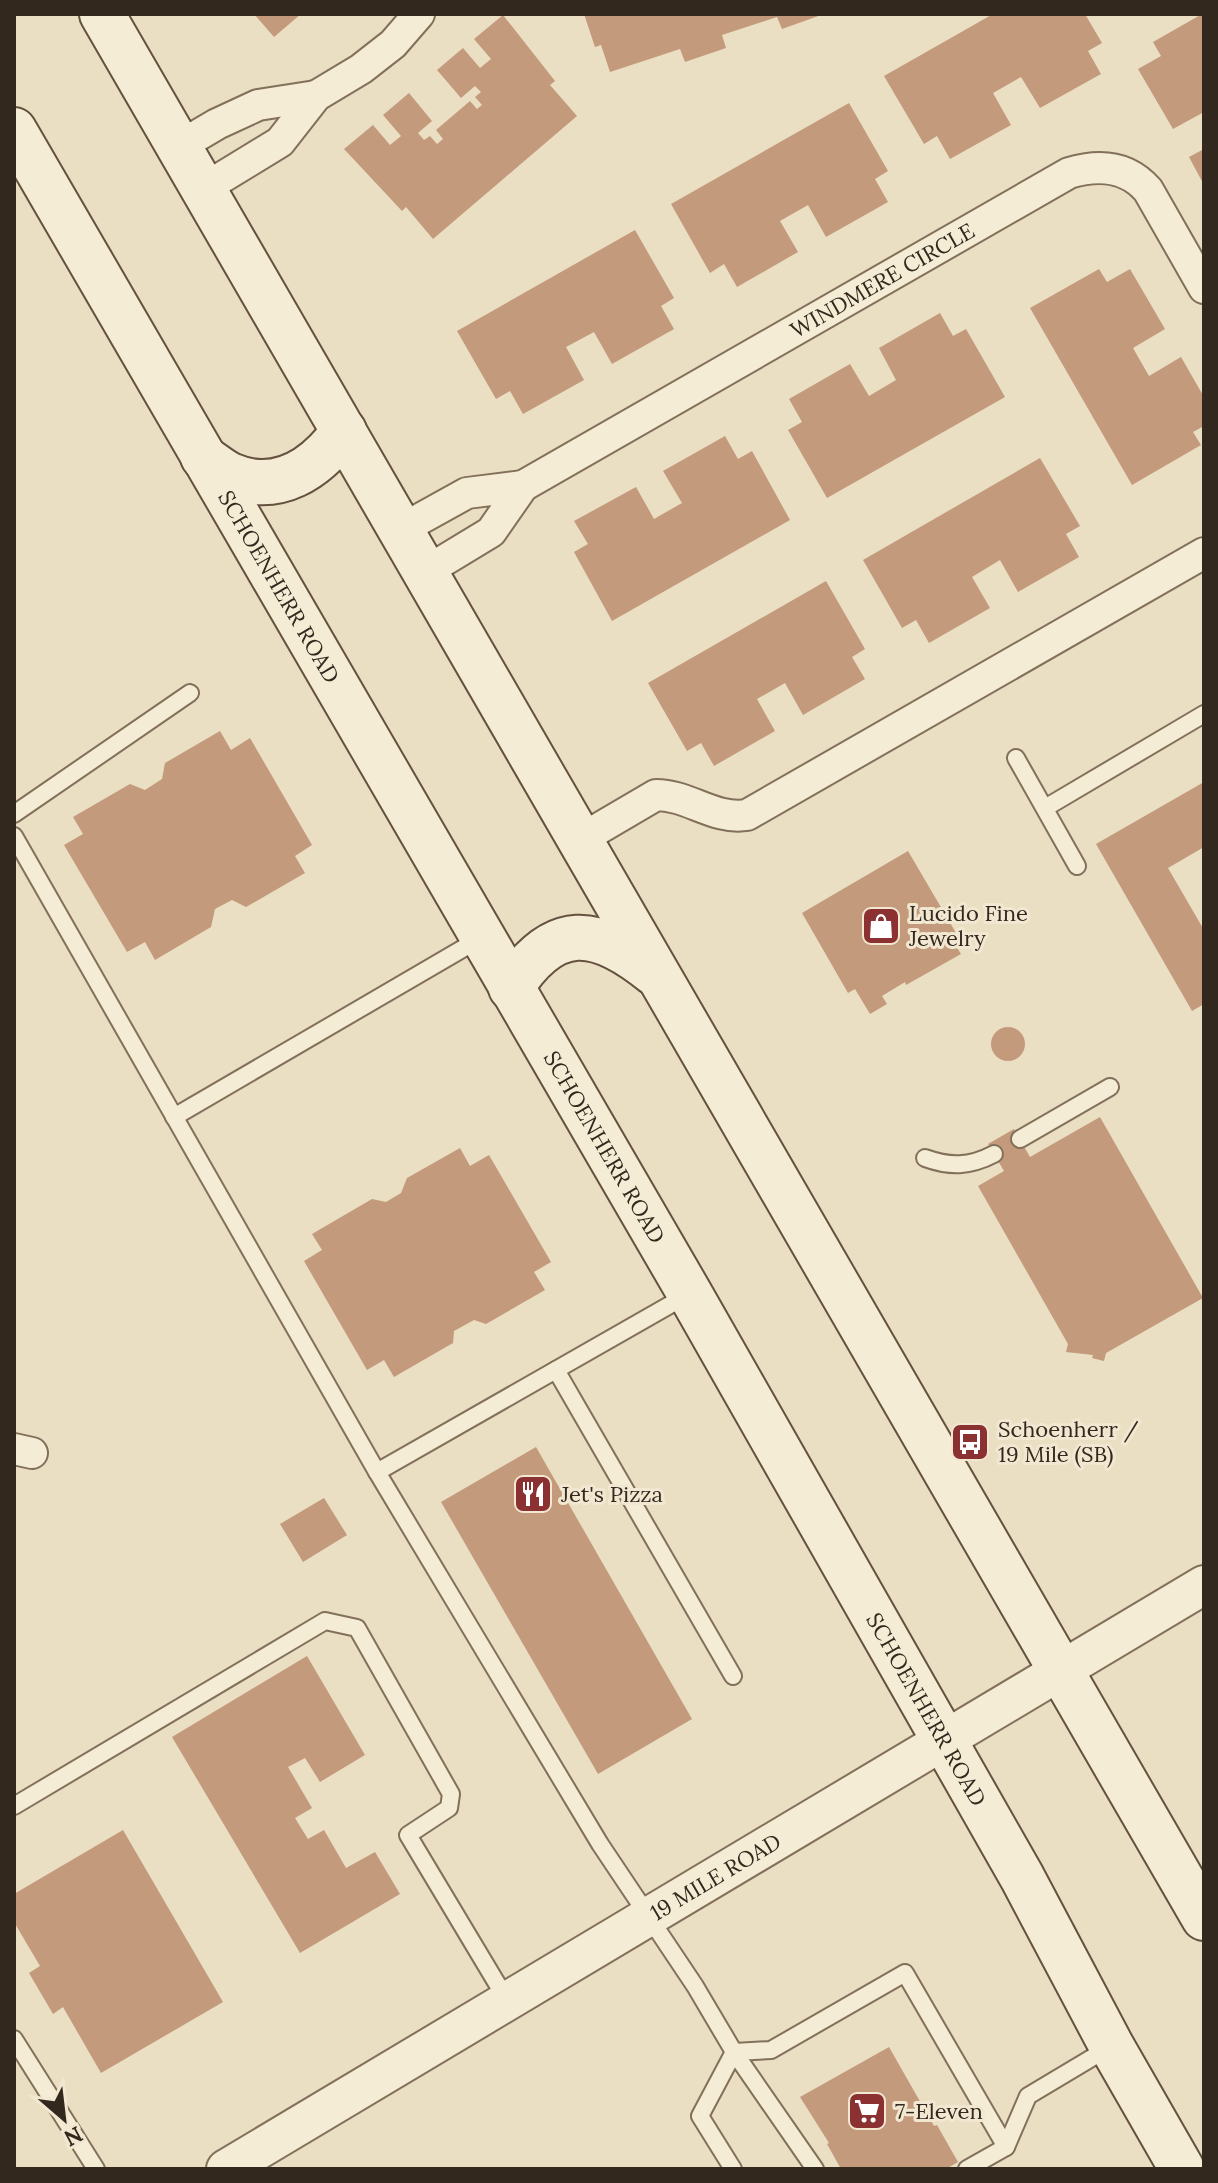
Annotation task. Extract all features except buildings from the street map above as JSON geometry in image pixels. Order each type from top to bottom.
[{"type":"main road","points":[[102,14],[1204,1918]]},
{"type":"main road","name":"SCHOENHERR ROAD","points":[[14,130],[690,1294],[1022,1877],[1112,2047],[1182,2169]]},
{"type":"main road","points":[[203,457],[230,475],[249,480],[285,479],[318,462],[344,431]]},
{"type":"main road","points":[[511,988],[537,954],[556,942],[576,937],[611,944],[632,955],[657,975]]},
{"type":"street","points":[[203,189],[280,142],[316,96],[361,69],[393,44],[419,14]]},
{"type":"street","points":[[178,147],[258,105],[316,96]]},
{"type":"street","name":"WINDMERE CIRCLE","points":[[400,530],[467,493],[523,486],[1069,173],[1086,168],[1111,168],[1127,172],[1139,180],[1148,190],[1204,288]]},
{"type":"street","name":"WINDMERE CIRCLE","points":[[425,572],[491,532],[523,486]]},
{"type":"street","points":[[581,839],[656,795],[670,795],[731,817],[747,815],[1204,553]]},
{"type":"street","name":"19 MILE ROAD","points":[[226,2169],[1204,1585]]},
{"type":"lane","points":[[14,814],[190,693]]},
{"type":"lane","points":[[1045,808],[1204,714]]},
{"type":"lane","points":[[1016,758],[1077,866]]},
{"type":"lane","points":[[14,836],[377,1472],[647,1918],[815,2169]]},
{"type":"lane","points":[[174,1117],[482,937]]},
{"type":"lane","points":[[1020,1139],[1110,1087]]},
{"type":"lane","points":[[925,1158],[947,1166],[966,1164],[994,1154]]},
{"type":"lane","points":[[377,1472],[690,1294]]},
{"type":"lane","points":[[556,1370],[733,1676]]},
{"type":"lane","points":[[14,1806],[325,1621],[357,1628],[451,1794],[449,1808],[408,1835],[508,2002]]},
{"type":"lane","points":[[734,2052],[771,2050],[905,1973],[1006,2147]]},
{"type":"lane","points":[[14,2039],[96,2169]]},
{"type":"lane","points":[[967,2169],[1006,2147],[1028,2096],[1112,2047]]},
{"type":"lane","points":[[733,2169],[700,2116],[734,2052]]},
{"type":"place","name":"Lucido Fine Jewelry","points":[[881,926]]},
{"type":"place","name":"Schoenherr / 19 Mile (SB)","points":[[970,1442]]},
{"type":"place","name":"Jet's Pizza","points":[[533,1494]]},
{"type":"place","name":"7-Eleven","points":[[867,2111]]}]
